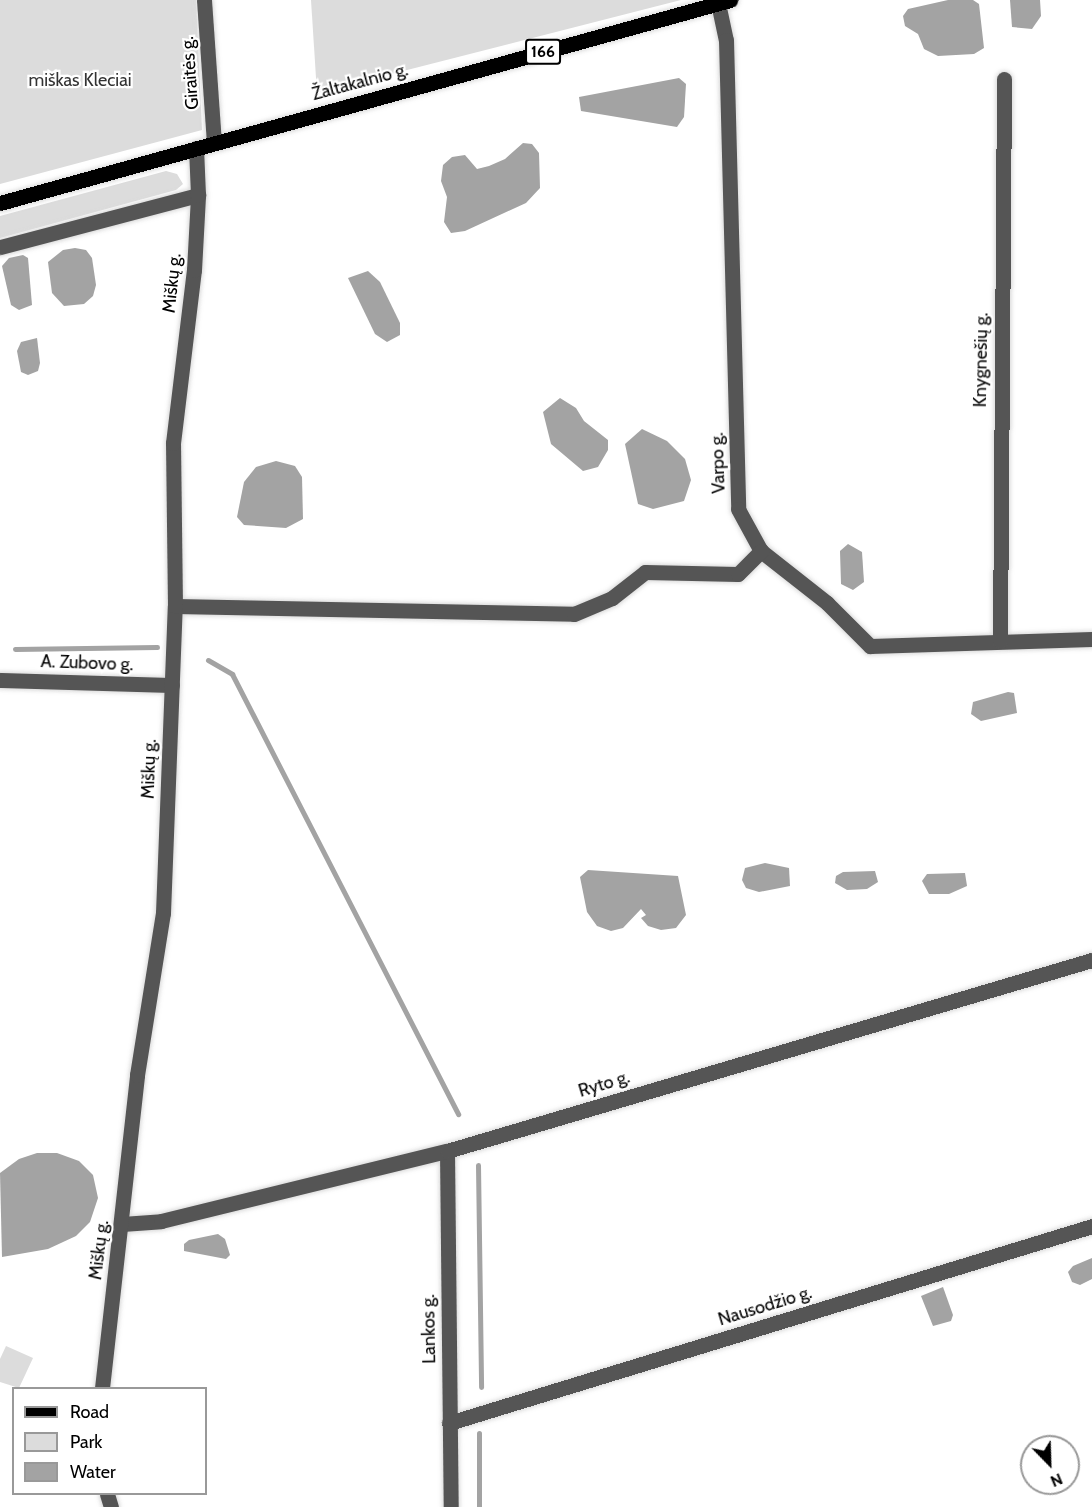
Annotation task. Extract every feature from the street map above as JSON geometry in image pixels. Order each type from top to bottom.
[{"type":"main road","name":"Žaltakalnio g.","points":[[0,203],[724,2]]},
{"type":"street","name":"Giraitės g.","points":[[204,0],[214,143]]},
{"type":"street","name":"Varpo g.","points":[[724,2],[738,509],[761,552],[827,603],[870,646],[1000,640],[1092,639]]},
{"type":"street","name":"Knygnešių g.","points":[[1000,640],[1004,80]]},
{"type":"street","name":"Miškų g.","points":[[102,1387],[137,1075],[163,913],[175,606],[172,443],[194,270],[198,195],[196,148]]},
{"type":"street","points":[[0,248],[198,195]]},
{"type":"street","points":[[175,606],[574,614],[612,598],[645,572],[738,574],[761,552]]},
{"type":"street","name":"A. Zubovo g.","points":[[1,677],[172,685]]},
{"type":"street","name":"Ryto g.","points":[[122,1224],[161,1221],[447,1151],[1092,960]]},
{"type":"street","name":"Lankos g.","points":[[447,1151],[451,1507]]},
{"type":"street","name":"Nausodžio g.","points":[[449,1423],[1092,1226]]},
{"type":"green space","name":"miškas Kleciai","points":[[0,0],[196,0],[202,130],[0,184]]},
{"type":"green space","points":[[311,0],[681,0],[317,93]]},
{"type":"green space","points":[[166,171],[177,174],[183,184],[176,190],[0,238],[0,216]]},
{"type":"green space","points":[[6,1346],[33,1358],[19,1387],[0,1382],[0,1359]]},
{"type":"water","points":[[948,0],[973,0],[979,4],[984,48],[974,54],[938,56],[924,49],[918,34],[905,26],[903,16],[908,9]]},
{"type":"water","points":[[1010,0],[1040,0],[1041,16],[1032,29],[1012,27]]},
{"type":"water","points":[[679,78],[686,84],[684,117],[677,127],[581,111],[579,97]]},
{"type":"water","points":[[523,143],[532,144],[539,153],[540,188],[526,203],[465,231],[451,233],[444,222],[447,197],[441,181],[443,165],[452,157],[465,155],[477,169],[489,166],[505,159]]},
{"type":"water","points":[[75,248],[86,250],[92,258],[96,285],[93,296],[84,304],[64,306],[52,293],[48,262],[63,250]]},
{"type":"water","points":[[23,255],[28,258],[32,305],[19,310],[11,305],[2,266],[9,258]]},
{"type":"water","points":[[368,271],[380,282],[400,323],[400,335],[387,342],[375,334],[348,278]]},
{"type":"water","points":[[37,338],[40,363],[38,371],[28,375],[21,372],[17,351],[21,342]]},
{"type":"water","points":[[560,398],[576,408],[584,421],[608,440],[608,450],[598,467],[583,471],[551,444],[543,412]]},
{"type":"water","points":[[642,429],[667,441],[685,459],[691,480],[684,501],[653,509],[638,504],[625,444]]},
{"type":"water","points":[[276,461],[295,466],[302,477],[303,519],[286,528],[244,525],[237,517],[244,482],[256,467]]},
{"type":"water","points":[[848,544],[862,552],[864,582],[853,590],[841,584],[840,551]]},
{"type":"water","points":[[1008,692],[1014,693],[1017,713],[981,721],[971,714],[973,702]]},
{"type":"water","points":[[765,863],[789,868],[790,886],[759,892],[746,888],[742,880],[745,868]]},
{"type":"water","points":[[588,870],[678,876],[686,915],[676,928],[661,930],[648,926],[641,918],[646,915],[641,909],[623,928],[611,931],[597,926],[587,912],[580,877]]},
{"type":"water","points":[[875,871],[878,882],[867,889],[847,890],[835,883],[836,876],[843,872]]},
{"type":"water","points":[[965,873],[967,886],[949,894],[929,894],[922,881],[927,874]]},
{"type":"water","points":[[37,1153],[57,1153],[79,1161],[93,1175],[98,1198],[90,1222],[76,1236],[48,1249],[2,1257],[0,1173],[19,1159]]},
{"type":"water","points":[[218,1234],[225,1239],[230,1255],[226,1259],[184,1251],[184,1244],[189,1240]]},
{"type":"water","points":[[1092,1258],[1092,1279],[1080,1285],[1072,1282],[1068,1272],[1073,1266]]},
{"type":"water","points":[[943,1287],[953,1315],[951,1321],[933,1326],[921,1296]]},
{"type":"waterway","points":[[15,649],[157,647]]},
{"type":"waterway","points":[[208,660],[232,674],[458,1114]]},
{"type":"waterway","points":[[478,1165],[481,1387]]},
{"type":"waterway","points":[[479,1433],[479,1507]]}]
